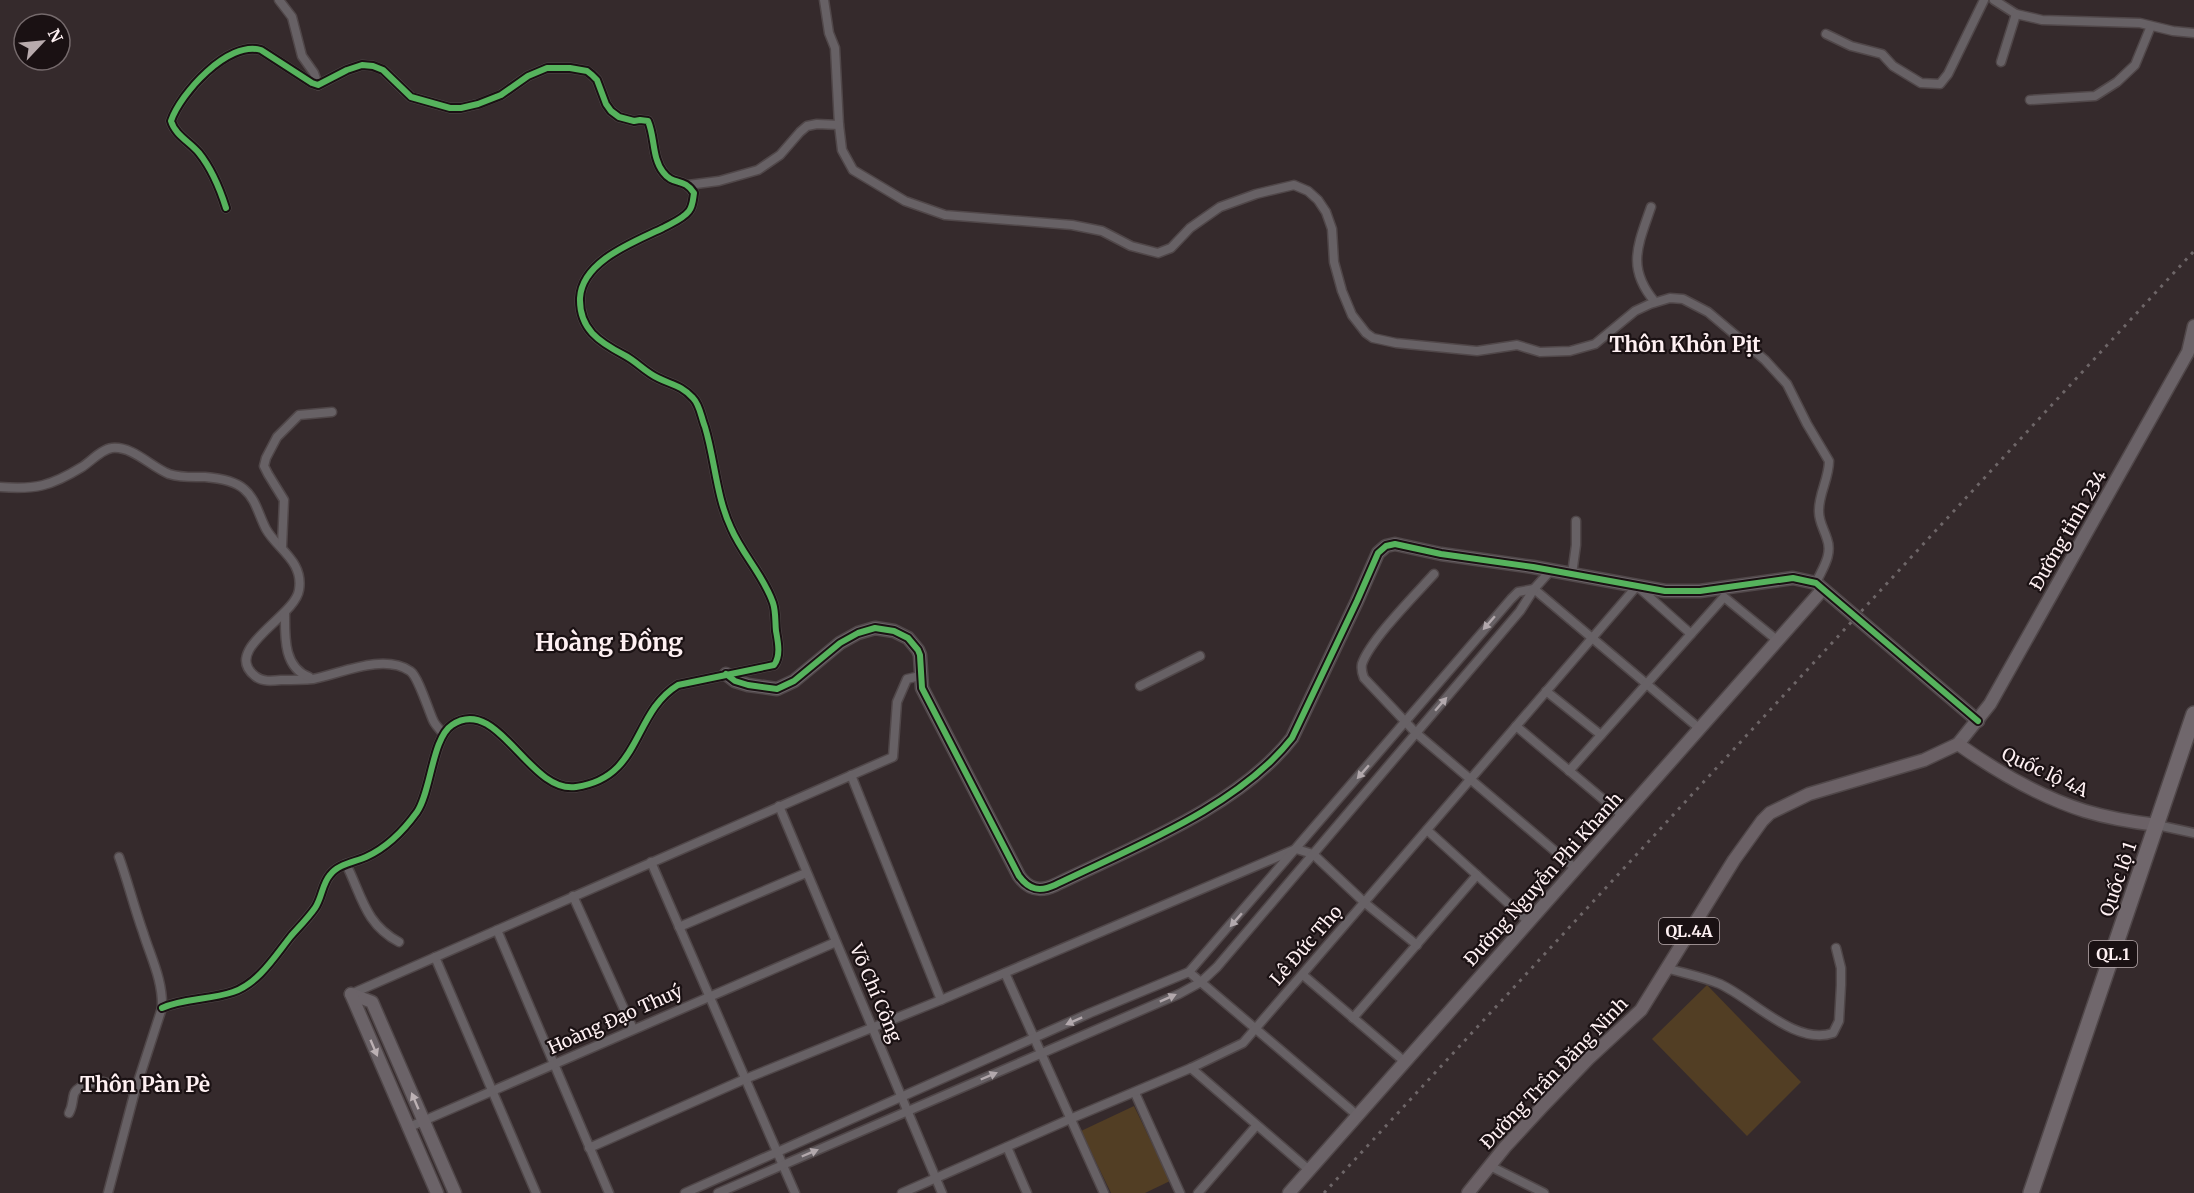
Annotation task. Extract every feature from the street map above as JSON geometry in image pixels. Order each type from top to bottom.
[{"type":"highway","name":"Quốc lộ 1","points":[[2031,1193],[2194,714]]},
{"type":"main road","name":"Quốc lộ 4A","points":[[1958,744],[1986,764],[2058,801],[2116,819],[2157,825]]},
{"type":"main road","name":"Đường Trần Đăng Ninh","points":[[1468,1193],[1542,1107],[1588,1059],[1641,1010],[1739,852],[1762,820],[1770,813],[1809,794],[1924,760],[1958,744]]},
{"type":"street","points":[[279,0],[292,17],[302,56],[314,73],[318,85]]},
{"type":"street","points":[[824,0],[829,33],[835,48],[842,150],[853,170],[904,201],[945,215],[1072,225],[1102,231],[1131,246],[1158,253],[1172,248],[1190,228],[1220,207],[1289,185],[1308,190],[1326,212],[1332,229],[1334,262],[1338,280],[1352,315],[1366,333],[1383,340],[1477,351],[1517,345],[1540,352],[1577,351],[1595,344],[1635,311],[1655,302],[1670,298],[1683,299],[1708,312],[1765,360],[1787,384],[1829,461],[1818,510],[1828,543],[1828,554],[1820,586]]},
{"type":"street","points":[[1826,34],[1851,46],[1882,54],[1893,66],[1921,83],[1940,84],[1948,74],[1984,0]]},
{"type":"street","points":[[1994,0],[2016,14],[2042,21],[2114,22],[2194,33]]},
{"type":"street","points":[[2001,62],[2016,14]]},
{"type":"street","points":[[2031,100],[2086,98],[2102,92],[2122,78],[2135,65],[2151,26]]},
{"type":"street","points":[[226,208],[220,190],[200,154],[171,121],[182,99],[225,58],[245,49],[261,50],[318,85],[347,70],[362,65],[373,66],[383,70],[411,96],[450,108],[478,104],[501,95],[528,76],[547,68],[587,71],[597,80],[611,111],[624,119],[648,121],[662,172],[670,179],[688,184],[719,181],[758,170],[780,155],[807,126],[817,123],[839,125]]},
{"type":"street","points":[[162,1008],[231,993],[252,981],[315,908],[330,875],[346,864],[366,858],[388,842],[419,810],[443,734],[450,726],[471,718],[480,721],[500,734],[542,777],[557,785],[575,787],[605,778],[618,769],[664,693],[678,685],[774,665],[778,660],[773,604],[724,513],[711,447],[697,403],[684,388],[643,370],[596,339],[584,322],[581,310],[582,286],[594,267],[626,246],[682,218],[691,209],[694,193],[688,184]]},
{"type":"street","points":[[1651,207],[1638,248],[1636,266],[1646,289],[1655,302]]},
{"type":"street","name":"Đường tỉnh 234","points":[[1958,744],[1990,704],[2188,352],[2194,328]]},
{"type":"street","points":[[282,546],[284,500],[264,466],[266,458],[277,437],[299,415],[332,412]]},
{"type":"street","points":[[0,487],[26,489],[46,485],[81,467],[107,449],[123,449],[169,474],[186,478],[215,478],[243,488],[261,515],[266,530],[291,558],[298,575],[300,589],[297,598],[285,613],[248,649],[247,666],[257,678],[269,681],[313,678],[373,663],[409,670],[416,678],[436,726],[443,734]]},
{"type":"street","points":[[1572,574],[1576,545],[1576,521]]},
{"type":"street","points":[[726,674],[735,681],[748,685],[777,689],[794,681],[840,642],[858,633],[875,628],[908,638],[918,650],[922,688],[939,723],[1019,876],[1032,889],[1044,889],[1166,831],[1254,778],[1279,755],[1292,738],[1378,553],[1386,546],[1395,544],[1441,554],[1551,570],[1665,591],[1700,591],[1793,578],[1820,586],[1934,681],[1978,721]]},
{"type":"street","points":[[718,1193],[1042,1054],[1201,982],[1217,967],[1520,611],[1534,589],[1551,570]]},
{"type":"street","points":[[1434,574],[1387,627],[1366,656],[1361,668],[1364,678],[1416,733],[1576,869]]},
{"type":"street","points":[[1637,586],[1691,634]]},
{"type":"street","name":"Lê Đức Thọ","points":[[902,1193],[1135,1093],[1241,1044],[1256,1030],[1637,586]]},
{"type":"street","name":"Đường Nguyễn Phi Khanh","points":[[1289,1193],[1778,641],[1820,586]]},
{"type":"street","points":[[1534,589],[1700,729]]},
{"type":"street","points":[[685,1193],[1034,1038],[1189,972],[1511,599],[1518,592],[1534,589]]},
{"type":"street","points":[[1569,771],[1724,597],[1778,641]]},
{"type":"street","points":[[285,613],[287,652],[302,674],[313,678]]},
{"type":"street","points":[[1140,686],[1200,656]]},
{"type":"street","points":[[351,994],[893,757],[897,702],[907,680],[920,676]]},
{"type":"street","points":[[1546,692],[1601,735]]},
{"type":"street","points":[[1516,726],[1623,816]]},
{"type":"street","points":[[851,775],[941,1000]]},
{"type":"street","name":"Võ Chí Công","points":[[779,806],[942,1193]]},
{"type":"street","points":[[2157,825],[2194,833]]},
{"type":"street","points":[[1427,830],[1529,922]]},
{"type":"street","points":[[589,1148],[745,1079],[941,1000],[1296,849],[1313,854],[1365,903],[1417,945]]},
{"type":"street","points":[[108,1193],[135,1091],[162,1008],[158,972],[142,931],[119,857]]},
{"type":"street","points":[[651,862],[795,1193]]},
{"type":"street","points":[[346,864],[370,918],[386,935],[399,942]]},
{"type":"street","points":[[679,927],[806,873]]},
{"type":"street","points":[[1353,1018],[1477,875]]},
{"type":"street","points":[[573,896],[633,1029]]},
{"type":"street","points":[[497,930],[609,1193]]},
{"type":"street","name":"Hoàng Đạo Thuý","points":[[407,1128],[836,942]]},
{"type":"street","points":[[1666,968],[1720,984],[1791,1029],[1821,1037],[1833,1033],[1839,1021],[1841,985],[1836,948]]},
{"type":"street","points":[[435,957],[536,1193]]},
{"type":"street","points":[[1189,972],[1358,1116]]},
{"type":"street","points":[[1005,973],[1104,1193]]},
{"type":"street","points":[[1303,975],[1405,1062]]},
{"type":"street","points":[[351,994],[372,1002],[455,1193]]},
{"type":"street","points":[[351,994],[437,1193]]},
{"type":"street","points":[[1191,1068],[1309,1170]]},
{"type":"street","points":[[69,1113],[77,1089],[95,1082],[100,1081],[135,1091]]},
{"type":"street","points":[[1135,1093],[1180,1193]]},
{"type":"street","points":[[1198,1193],[1256,1126]]},
{"type":"street","points":[[1007,1147],[1027,1193]]},
{"type":"street","points":[[1490,1166],[1544,1193]]},
{"type":"shaded area","points":[[1707,985],[1801,1082],[1747,1136],[1652,1039]]},
{"type":"shaded area","points":[[1134,1106],[1170,1181],[1145,1193],[1111,1193],[1081,1131]]},
{"type":"railway","points":[[1324,1193],[2194,251]]},
{"type":"cycle path","points":[[162,1008],[179,1002],[233,992],[259,976],[315,908],[325,883],[333,871],[381,849],[412,819],[426,792],[440,741],[452,725],[469,719],[484,723],[499,733],[543,776],[559,785],[576,787],[598,781],[614,771],[625,758],[663,697],[678,685],[774,665],[778,653],[773,603],[726,516],[697,404],[684,390],[653,376],[628,357],[606,345],[592,333],[583,318],[580,298],[583,285],[590,273],[611,254],[684,216],[691,207],[694,193],[686,185],[667,176],[659,166],[648,121],[634,121],[619,117],[611,111],[597,80],[592,75],[587,71],[570,68],[547,68],[528,76],[501,95],[478,104],[450,108],[411,97],[383,70],[373,66],[362,65],[347,70],[318,85],[261,50],[248,49],[234,53],[220,61],[195,84],[184,97],[171,121],[179,134],[199,153],[207,165],[226,208]]},
{"type":"cycle path","points":[[726,674],[735,681],[748,685],[777,689],[794,681],[840,643],[858,633],[875,628],[894,631],[908,638],[920,655],[922,688],[1019,876],[1031,887],[1040,889],[1055,885],[1182,823],[1214,805],[1270,763],[1292,738],[1378,553],[1386,546],[1395,544],[1441,554],[1533,567],[1665,591],[1700,591],[1793,578],[1816,583],[1978,721]]},
{"type":"district","name":"Thôn Khỏn Pịt","points":[[1685,344]]},
{"type":"district","name":"Hoàng Đồng","points":[[609,642]]},
{"type":"district","name":"Thôn Pàn Pè","points":[[145,1084]]}]
